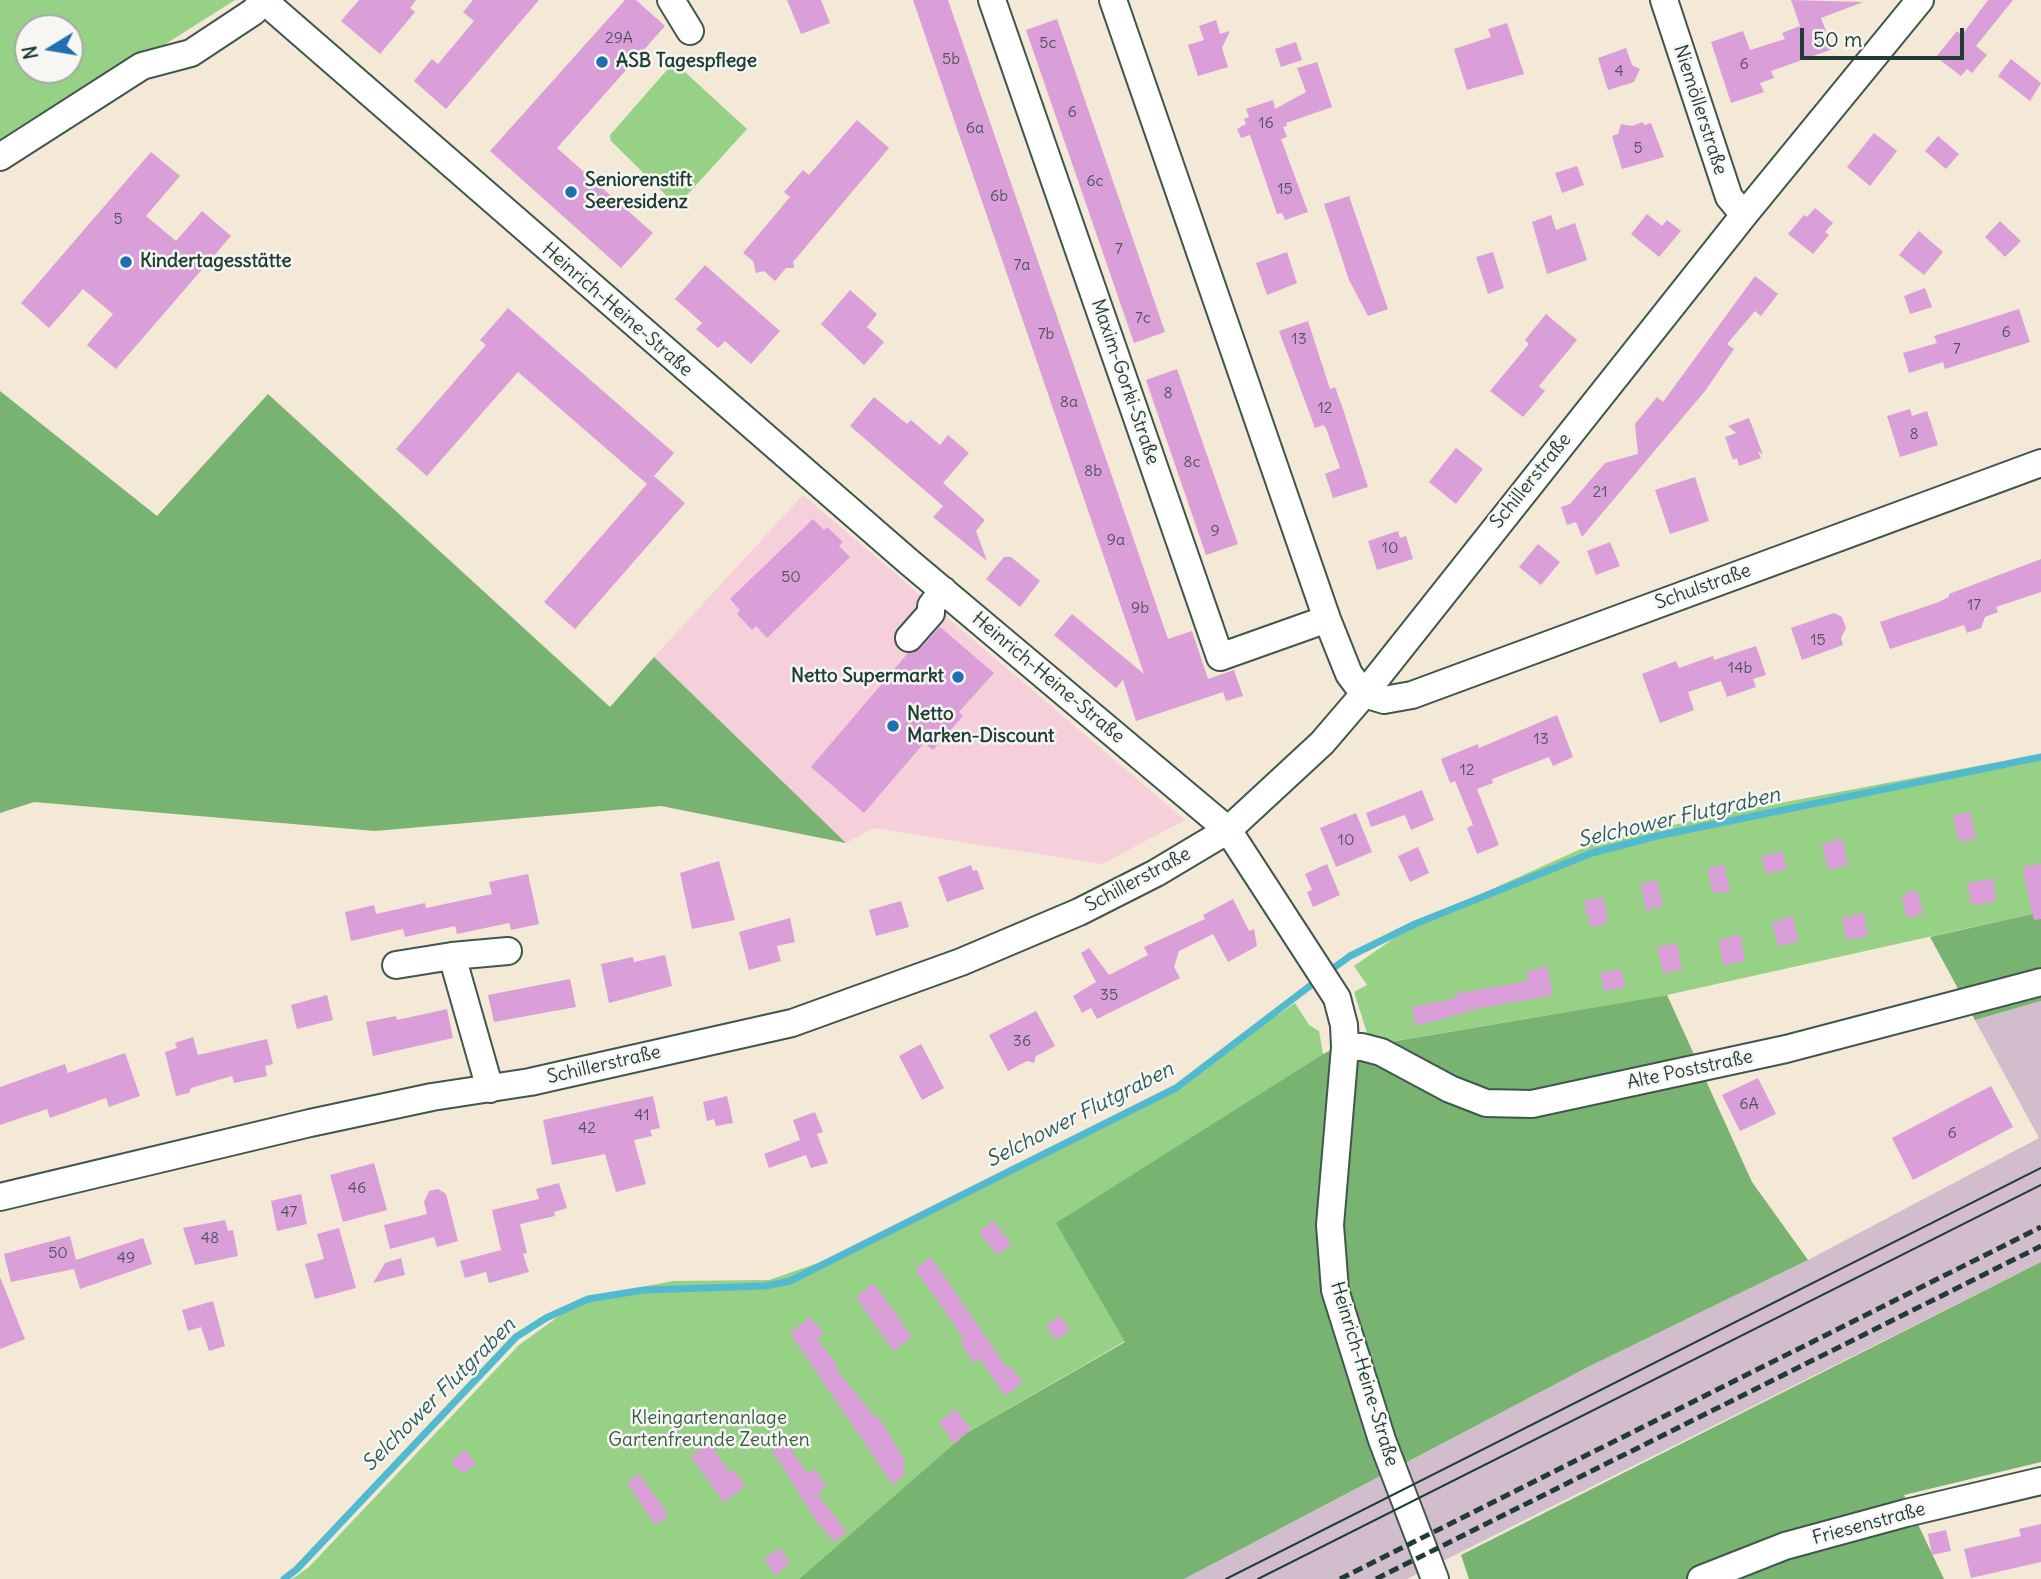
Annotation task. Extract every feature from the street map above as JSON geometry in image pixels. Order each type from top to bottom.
[{"type":"street","points":[[671,0],[690,31]]},
{"type":"street","name":"Maxim-Gorki-Straße","points":[[992,0],[1220,657],[1327,619]]},
{"type":"street","points":[[1113,0],[1327,619],[1349,674],[1364,694]]},
{"type":"street","name":"Niemöllerstraße","points":[[1664,0],[1729,197],[1744,215]]},
{"type":"street","name":"Schillerstraße","points":[[0,1197],[292,1127],[432,1097],[490,1089],[792,1023],[961,962],[1079,912],[1164,868],[1228,830],[1322,743],[1364,694],[1744,215],[1920,0]]},
{"type":"street","name":"Heinrich-Heine-Straße","points":[[0,157],[142,65],[191,52],[253,12],[264,1],[943,590],[1228,830],[1337,998],[1344,1025],[1345,1047],[1330,1225],[1335,1290],[1382,1440],[1435,1579]]},
{"type":"street","name":"Schulstraße","points":[[1364,694],[1384,700],[1412,695],[2041,463]]},
{"type":"street","points":[[909,638],[931,613],[931,606],[943,590]]},
{"type":"street","points":[[396,965],[508,951]]},
{"type":"street","points":[[452,956],[490,1089]]},
{"type":"street","name":"Alte Poststraße","points":[[1345,1047],[1362,1046],[1381,1052],[1438,1083],[1486,1103],[1532,1104],[1786,1049],[2041,982]]},
{"type":"street","name":"Friesenstraße","points":[[1701,1579],[1786,1546],[1906,1513],[2041,1481]]},
{"type":"shaded area","points":[[803,495],[1185,820],[1102,864],[873,828],[846,843],[654,657]]},
{"type":"shaded area","points":[[2041,1001],[2041,1262],[1407,1579],[1184,1579],[1588,1367],[1808,1260],[2039,1138],[1975,1020]]},
{"type":"green space","points":[[0,0],[235,0],[0,149]]},
{"type":"green space","points":[[674,62],[747,129],[677,206],[611,141],[610,135]]},
{"type":"green space","points":[[0,391],[157,516],[268,394],[610,707],[654,657],[846,843],[661,806],[375,831],[34,802],[0,813]]},
{"type":"green space","points":[[2041,754],[2041,912],[1667,995],[1383,1043],[1367,1033],[1354,992],[1367,985],[1354,966],[1393,939],[1448,909],[1594,843],[1722,814]]},
{"type":"green space","points":[[2041,912],[2041,1001],[1975,1020],[1930,937]]},
{"type":"green space","points":[[1667,995],[1752,1182],[1808,1260],[1588,1367],[1184,1579],[799,1579],[965,1434],[1125,1342],[1056,1223],[1323,1054],[1367,1033],[1384,1043]]},
{"type":"green space","name":"Kleingartenanlage Gartenfreunde Zeuthen","points":[[1295,1003],[1309,1025],[1319,1031],[1323,1054],[1057,1223],[1125,1341],[965,1434],[799,1579],[292,1579],[309,1567],[519,1345],[584,1298],[673,1281],[769,1280],[847,1253],[1142,1109]]},
{"type":"green space","points":[[2041,1262],[2041,1462],[1904,1495],[1944,1579],[1469,1579],[1461,1555]]},
{"type":"building","points":[[359,0],[416,0],[410,8],[415,12],[380,54],[341,21]]},
{"type":"building","points":[[473,0],[539,0],[446,109],[414,81],[432,59],[438,64],[474,21],[463,12]]},
{"type":"building","points":[[625,0],[636,0],[665,26],[557,148],[653,233],[621,268],[490,151]]},
{"type":"building","points":[[787,0],[821,0],[830,23],[801,34]]},
{"type":"building","points":[[913,0],[948,0],[1168,639],[1192,631],[1208,679],[1234,670],[1243,696],[1226,701],[1223,692],[1136,721],[1123,680],[1116,688],[1054,635],[1072,614],[1144,674]]},
{"type":"building","points":[[1791,0],[1863,2],[1821,18],[1833,49],[1771,71],[1774,78],[1760,83],[1764,92],[1731,103],[1711,42],[1743,31],[1750,50],[1785,39],[1782,33],[1800,26]]},
{"type":"building","points":[[1988,0],[2013,0],[1976,46],[1987,55],[1972,73],[1967,69],[1961,76],[1936,57],[1957,31],[1962,35]]},
{"type":"building","points":[[1057,19],[1165,332],[1134,343],[1026,30]]},
{"type":"building","points":[[1216,20],[1220,34],[1230,31],[1222,48],[1228,67],[1198,76],[1188,45],[1204,40],[1199,26]]},
{"type":"building","points":[[1507,23],[1524,74],[1467,90],[1454,49],[1491,37],[1488,29]]},
{"type":"building","points":[[1296,42],[1302,60],[1281,67],[1275,49]]},
{"type":"building","points":[[1626,48],[1632,65],[1640,69],[1634,82],[1608,90],[1598,58]]},
{"type":"building","points":[[2011,59],[2041,83],[2030,101],[1998,76]]},
{"type":"building","points":[[1317,62],[1332,107],[1286,123],[1287,126],[1283,127],[1287,137],[1281,139],[1308,212],[1285,220],[1282,213],[1277,214],[1250,135],[1241,138],[1237,129],[1246,124],[1244,119],[1249,117],[1246,109],[1273,100],[1275,109],[1306,92],[1297,68]]},
{"type":"building","points":[[857,120],[889,148],[793,262],[794,268],[786,268],[775,281],[764,271],[756,273],[753,261],[743,253],[790,197],[784,192],[803,170],[809,175]]},
{"type":"building","points":[[1643,122],[1644,125],[1651,123],[1664,157],[1622,169],[1612,136],[1618,134],[1621,124],[1632,126]]},
{"type":"building","points":[[1874,133],[1897,151],[1870,186],[1847,167]]},
{"type":"building","points":[[1938,136],[1959,154],[1946,169],[1925,151]]},
{"type":"building","name":"Kindertagesstätte","points":[[151,152],[180,176],[146,216],[176,241],[202,211],[231,236],[116,369],[87,345],[113,314],[83,289],[49,328],[21,303]]},
{"type":"building","points":[[1577,166],[1584,185],[1562,193],[1555,173]]},
{"type":"building","points":[[1349,196],[1388,309],[1368,316],[1349,280],[1324,204]]},
{"type":"building","points":[[1815,208],[1833,223],[1825,232],[1829,235],[1813,254],[1788,234],[1804,215],[1807,217]]},
{"type":"building","points":[[1647,214],[1662,226],[1667,220],[1681,231],[1659,257],[1631,234]]},
{"type":"building","points":[[1551,215],[1556,230],[1575,223],[1587,260],[1547,274],[1532,222]]},
{"type":"building","points":[[2000,221],[2021,241],[2005,257],[1985,237]]},
{"type":"building","points":[[1919,231],[1943,252],[1924,275],[1899,255]]},
{"type":"building","points":[[1287,252],[1297,283],[1267,295],[1256,263]]},
{"type":"building","points":[[1493,252],[1504,288],[1488,294],[1476,257]]},
{"type":"building","points":[[705,265],[780,331],[751,364],[725,341],[718,348],[696,329],[702,323],[675,299]]},
{"type":"building","points":[[1755,276],[1778,294],[1761,316],[1755,311],[1727,344],[1734,349],[1705,391],[1582,537],[1576,522],[1567,525],[1561,507],[1570,504],[1605,463],[1638,454],[1635,424],[1657,397],[1663,402]]},
{"type":"building","points":[[1925,288],[1932,307],[1910,314],[1904,296]]},
{"type":"building","points":[[850,290],[877,314],[867,327],[884,342],[864,365],[821,324]]},
{"type":"building","points":[[508,308],[674,453],[647,484],[518,372],[427,476],[396,449],[486,345],[480,340]]},
{"type":"building","points":[[2019,309],[2030,342],[1945,369],[1943,362],[1909,373],[1903,353],[1937,343],[1934,336]]},
{"type":"building","points":[[1546,314],[1577,340],[1539,386],[1545,391],[1523,417],[1490,391],[1529,344],[1525,340]]},
{"type":"building","points":[[1308,321],[1330,389],[1335,387],[1343,409],[1368,487],[1333,498],[1325,474],[1340,468],[1326,428],[1323,425],[1315,428],[1279,331]]},
{"type":"building","points":[[1177,369],[1238,544],[1206,555],[1146,380]]},
{"type":"building","points":[[874,397],[907,424],[911,420],[940,445],[948,435],[969,453],[943,483],[985,520],[976,531],[987,561],[933,517],[943,506],[850,426]]},
{"type":"building","points":[[1910,409],[1912,416],[1927,411],[1938,445],[1900,457],[1887,416]]},
{"type":"building","points":[[1749,418],[1763,455],[1758,451],[1761,458],[1739,466],[1737,458],[1733,460],[1725,437],[1736,433],[1728,426]]},
{"type":"building","points":[[1456,448],[1483,469],[1456,504],[1429,482]]},
{"type":"building","points":[[654,476],[685,503],[575,629],[544,602]]},
{"type":"building","points":[[1695,477],[1709,521],[1670,534],[1655,490]]},
{"type":"building","points":[[813,519],[824,530],[827,527],[843,542],[839,546],[850,557],[767,638],[756,626],[752,630],[737,614],[740,610],[730,599]]},
{"type":"building","points":[[1398,531],[1400,538],[1406,536],[1413,559],[1377,570],[1368,541]]},
{"type":"building","points":[[1610,542],[1620,566],[1596,575],[1587,551]]},
{"type":"building","points":[[1538,544],[1560,562],[1541,585],[1519,567]]},
{"type":"building","points":[[1004,557],[1011,557],[1040,581],[1020,607],[986,579]]},
{"type":"building","points":[[2041,559],[2041,592],[1996,607],[1998,612],[1985,617],[1981,628],[1967,633],[1964,625],[1890,649],[1880,622],[1936,603],[1949,597],[1949,594]]},
{"type":"building","points":[[1834,613],[1842,617],[1846,628],[1841,638],[1843,645],[1802,660],[1791,628]]},
{"type":"building","name":"Netto Marken-Discount","points":[[940,627],[994,673],[959,712],[963,716],[933,750],[924,743],[864,813],[811,767],[908,653],[920,649]]},
{"type":"building","points":[[1756,646],[1766,675],[1753,679],[1756,687],[1727,697],[1721,681],[1688,692],[1694,710],[1660,723],[1642,674],[1676,661],[1679,668],[1713,656],[1714,660]]},
{"type":"building","points":[[1557,715],[1573,757],[1553,766],[1549,757],[1492,779],[1493,783],[1477,789],[1499,845],[1477,854],[1467,828],[1473,825],[1455,781],[1450,783],[1441,759],[1478,744],[1479,748]]},
{"type":"building","points":[[1422,790],[1434,820],[1411,830],[1405,815],[1371,827],[1366,813]]},
{"type":"building","points":[[1970,811],[1976,838],[1959,842],[1953,816]]},
{"type":"building","points":[[1356,813],[1372,852],[1336,867],[1320,828]]},
{"type":"building","points":[[1842,838],[1848,865],[1828,870],[1822,844]]},
{"type":"building","points":[[1418,847],[1429,873],[1410,882],[1398,856]]},
{"type":"building","points":[[1782,852],[1787,869],[1766,874],[1761,856]]},
{"type":"building","points":[[719,861],[735,920],[692,929],[680,873]]},
{"type":"building","points":[[2041,863],[2041,919],[2034,920],[2022,868]]},
{"type":"building","points":[[1327,864],[1340,895],[1313,907],[1307,892],[1312,890],[1305,874]]},
{"type":"building","points":[[971,865],[973,871],[977,870],[984,889],[947,902],[938,877]]},
{"type":"building","points":[[1724,865],[1730,891],[1713,893],[1707,868]]},
{"type":"building","points":[[528,874],[539,924],[511,930],[509,923],[457,934],[455,926],[405,937],[403,929],[351,941],[345,912],[374,905],[376,914],[425,903],[426,908],[492,894],[489,882]]},
{"type":"building","points":[[1993,878],[1996,901],[1972,906],[1967,883]]},
{"type":"building","points":[[1657,880],[1663,906],[1646,910],[1640,884]]},
{"type":"building","points":[[1918,890],[1923,914],[1906,918],[1902,894]]},
{"type":"building","points":[[1603,897],[1608,923],[1590,927],[1584,901]]},
{"type":"building","points":[[1233,899],[1249,931],[1254,929],[1257,946],[1228,962],[1213,934],[1179,951],[1174,967],[1180,978],[1097,1019],[1091,1008],[1082,1013],[1073,996],[1096,982],[1081,953],[1089,948],[1109,975],[1148,955],[1144,947],[1205,919],[1203,915]]},
{"type":"building","points":[[901,901],[909,927],[876,936],[869,910]]},
{"type":"building","points":[[1864,913],[1868,936],[1846,940],[1842,918]]},
{"type":"building","points":[[1793,916],[1798,941],[1778,946],[1772,922]]},
{"type":"building","points":[[790,918],[795,942],[777,946],[781,961],[749,970],[739,932]]},
{"type":"building","points":[[1740,934],[1745,961],[1723,965],[1719,940]]},
{"type":"building","points":[[1677,943],[1682,970],[1663,973],[1657,947]]},
{"type":"building","points":[[665,955],[672,986],[609,1003],[601,964],[633,957],[634,962]]},
{"type":"building","points":[[1547,966],[1553,995],[1481,1008],[1416,1026],[1412,1007],[1456,998],[1454,994],[1528,981],[1526,972]]},
{"type":"building","points":[[1621,969],[1625,987],[1604,991],[1600,973]]},
{"type":"building","points":[[570,979],[576,1007],[494,1022],[488,995]]},
{"type":"building","points":[[327,995],[333,1020],[297,1029],[291,1005]]},
{"type":"building","points":[[447,1009],[453,1038],[373,1056],[366,1022],[396,1016],[397,1020]]},
{"type":"building","points":[[1036,1011],[1055,1046],[1036,1056],[1034,1063],[1027,1061],[1008,1071],[989,1035]]},
{"type":"building","points":[[193,1037],[198,1055],[267,1039],[273,1064],[265,1066],[267,1076],[234,1083],[232,1076],[191,1088],[189,1093],[176,1096],[165,1052],[177,1048],[175,1043]]},
{"type":"building","points":[[921,1044],[944,1088],[922,1100],[899,1056]]},
{"type":"building","points":[[125,1053],[140,1096],[109,1107],[106,1098],[50,1118],[47,1109],[0,1125],[0,1087],[65,1064],[68,1073]]},
{"type":"building","points":[[1758,1078],[1776,1114],[1740,1131],[1722,1095]]},
{"type":"building","points":[[1991,1086],[2013,1127],[1913,1180],[1892,1138]]},
{"type":"building","points":[[653,1096],[660,1128],[650,1130],[652,1136],[634,1140],[646,1184],[616,1192],[605,1154],[552,1165],[543,1120]]},
{"type":"building","points":[[727,1096],[733,1123],[716,1126],[714,1119],[707,1121],[703,1102]]},
{"type":"building","points":[[815,1112],[823,1132],[817,1134],[828,1163],[811,1168],[806,1155],[769,1168],[764,1154],[800,1140],[793,1120]]},
{"type":"building","points":[[374,1163],[387,1210],[343,1222],[330,1175]]},
{"type":"building","points":[[559,1183],[567,1208],[554,1212],[555,1216],[520,1224],[527,1253],[523,1254],[529,1272],[489,1283],[486,1272],[465,1278],[460,1261],[501,1250],[492,1210],[539,1199],[536,1189]]},
{"type":"building","points":[[438,1189],[446,1194],[458,1241],[437,1247],[434,1237],[390,1249],[384,1225],[427,1214],[424,1202],[429,1191]]},
{"type":"building","points":[[301,1194],[307,1224],[277,1231],[271,1201]]},
{"type":"building","points":[[225,1220],[228,1231],[233,1230],[238,1256],[195,1265],[183,1228]]},
{"type":"building","points":[[993,1220],[1011,1244],[997,1255],[979,1232]]},
{"type":"building","points":[[339,1228],[356,1288],[315,1299],[305,1264],[324,1259],[317,1234]]},
{"type":"building","points":[[70,1236],[76,1260],[143,1238],[152,1264],[80,1289],[74,1269],[11,1282],[4,1254]]},
{"type":"building","points":[[931,1257],[1007,1368],[1010,1366],[1023,1382],[1005,1396],[980,1359],[974,1363],[960,1342],[964,1339],[915,1269]]},
{"type":"building","points":[[401,1258],[405,1275],[373,1283],[385,1263]]},
{"type":"building","points":[[0,1277],[25,1339],[0,1349]]},
{"type":"building","points":[[874,1283],[912,1337],[893,1351],[856,1297]]},
{"type":"building","points":[[213,1301],[225,1346],[209,1351],[201,1327],[188,1331],[182,1310]]},
{"type":"building","points":[[1060,1315],[1070,1330],[1056,1340],[1046,1326]]},
{"type":"building","points":[[810,1317],[824,1333],[817,1339],[838,1366],[835,1368],[876,1418],[878,1416],[906,1463],[902,1466],[906,1473],[893,1485],[790,1333]]},
{"type":"building","points":[[955,1409],[971,1429],[954,1444],[939,1422]]},
{"type":"building","points":[[785,1440],[808,1474],[815,1468],[826,1487],[817,1494],[847,1532],[834,1542],[817,1522],[772,1450]]},
{"type":"building","points":[[709,1443],[730,1473],[734,1470],[745,1486],[724,1503],[691,1456]]},
{"type":"building","points":[[465,1450],[476,1464],[462,1474],[451,1461]]},
{"type":"building","points":[[639,1474],[666,1511],[666,1518],[655,1525],[627,1483]]},
{"type":"building","points":[[2041,1524],[2041,1562],[1971,1578],[1964,1549],[2021,1536],[2019,1529]]},
{"type":"building","points":[[1946,1530],[1951,1551],[1932,1555],[1928,1534]]},
{"type":"building","points":[[780,1548],[790,1563],[775,1575],[764,1558]]},
{"type":"waterway","name":"Selchower Flutgraben","points":[[1328,972],[1350,956],[1415,924],[1592,853],[1657,836],[2041,757]]},
{"type":"waterway","name":"Selchower Flutgraben","points":[[284,1579],[297,1569],[516,1337],[546,1318],[588,1299],[644,1290],[765,1286],[790,1281],[1176,1088],[1319,979]]},
{"type":"tram line","points":[[1226,1579],[2041,1168]]},
{"type":"tram line","points":[[1258,1579],[2041,1185]]},
{"type":"railway","points":[[1340,1579],[2041,1227]]},
{"type":"railway","points":[[1376,1579],[2041,1246]]},
{"type":"place","name":"ASB Tagespflege","points":[[602,62]]},
{"type":"place","name":"Seniorenstift Seeresidenz","points":[[571,192]]},
{"type":"place","name":"Kindertagesstätte","points":[[126,262]]},
{"type":"place","name":"Netto Supermarkt","points":[[958,677]]},
{"type":"place","name":"Netto Marken-Discount","points":[[893,726]]}]
